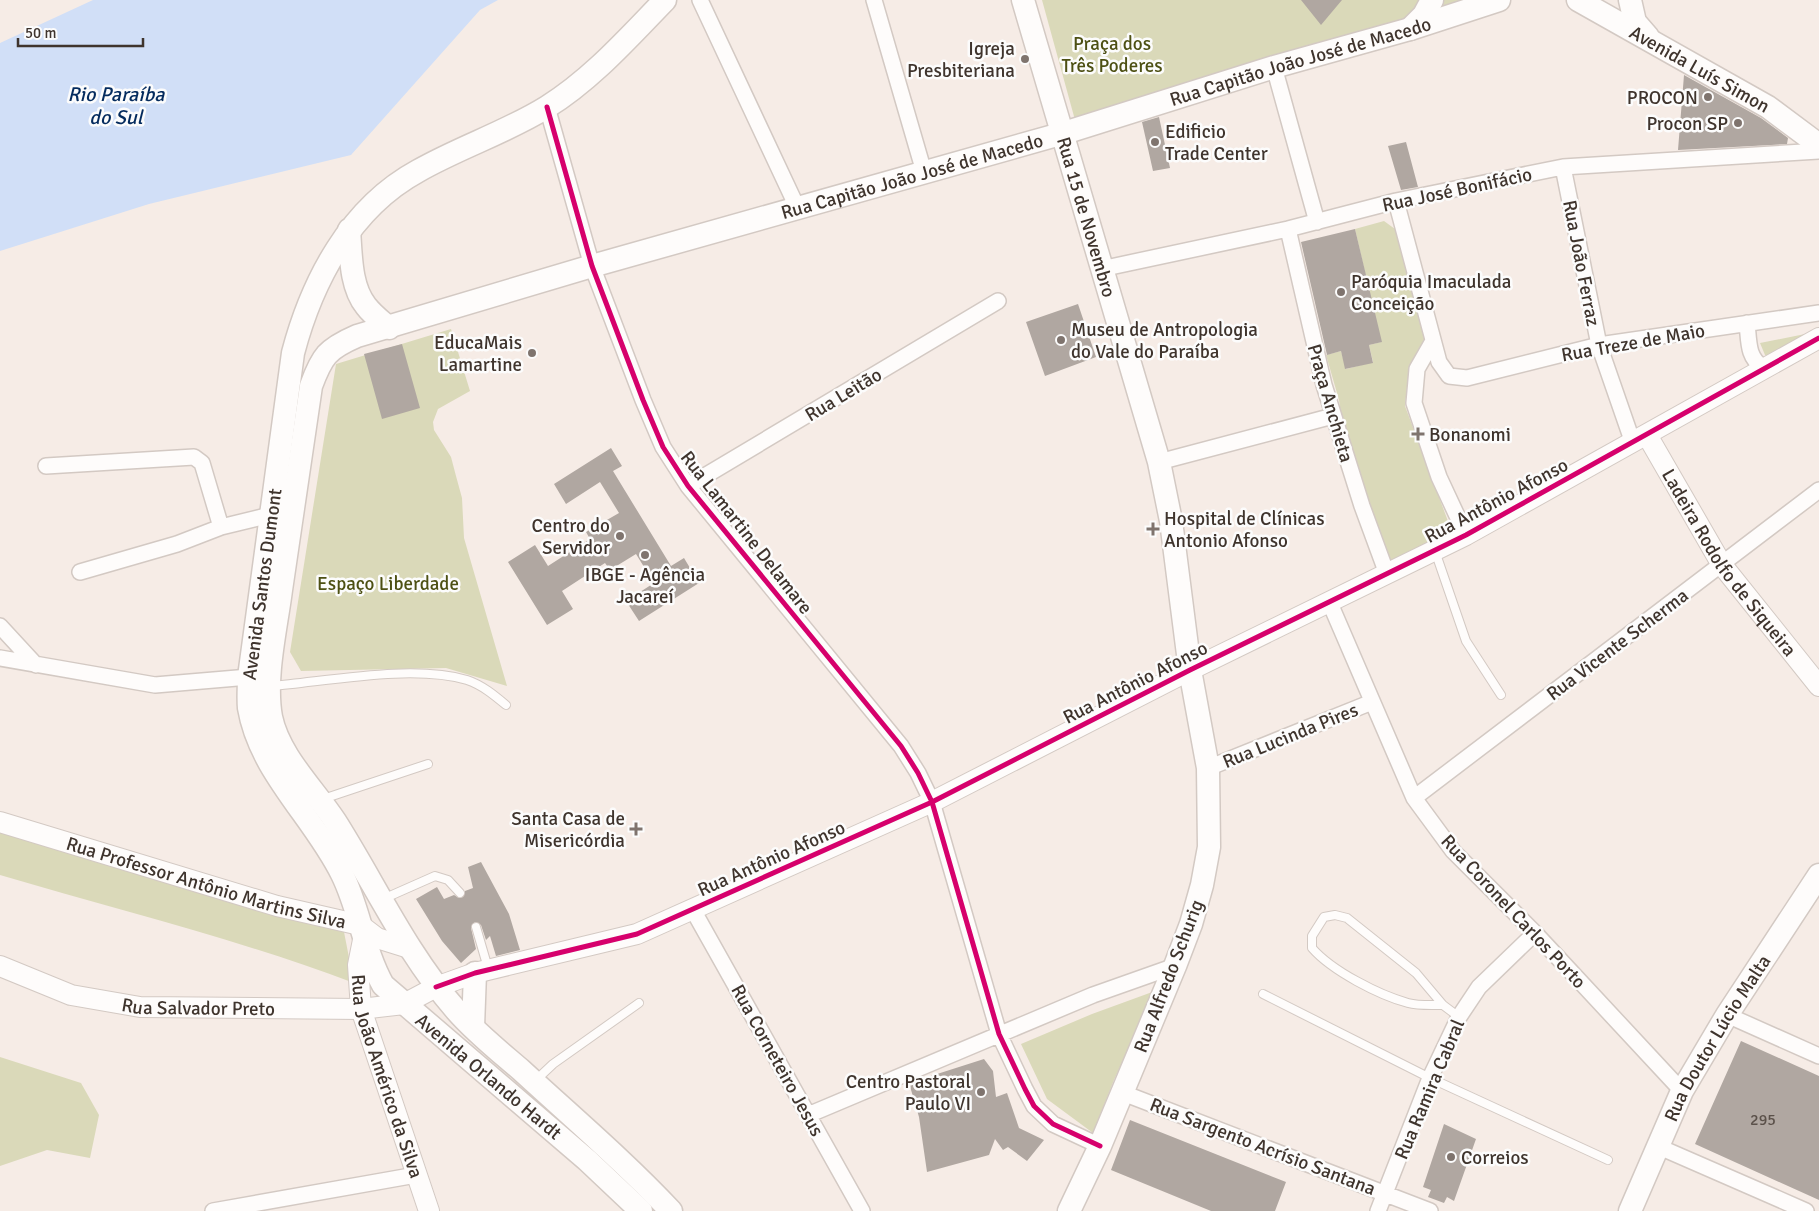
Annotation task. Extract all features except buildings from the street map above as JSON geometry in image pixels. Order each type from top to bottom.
[{"type":"main road","name":"Avenida Santos Dumont","points":[[361,932],[352,898],[342,873],[305,814],[275,772],[256,733],[249,706],[249,677],[270,516],[293,353],[302,319],[317,284],[349,230],[381,196],[417,171],[547,107],[588,77],[665,0]]},
{"type":"main road","name":"Rua 15 de Novembro","points":[[1023,0],[1064,133],[1101,268],[1159,462],[1171,521],[1190,670]]},
{"type":"main road","points":[[1410,29],[1424,15],[1432,0]]},
{"type":"main road","name":"Rua Capitão João José de Macedo","points":[[327,352],[357,336],[592,266],[1064,133],[1274,67],[1410,29],[1499,0]]},
{"type":"main road","name":"Avenida Luís Simon","points":[[1578,0],[1768,108],[1819,145]]},
{"type":"main road","points":[[1630,0],[1635,22],[1652,42]]},
{"type":"main road","points":[[349,230],[352,264],[358,292],[366,306],[389,328]]},
{"type":"main road","name":"Avenida Santos Dumont","points":[[327,352],[319,364],[311,386],[274,642],[270,686],[272,718],[282,743],[299,771],[321,800],[382,899],[409,948],[436,987]]},
{"type":"main road","name":"Rua Alfredo Schurig","points":[[1069,1211],[1123,1093],[1175,966],[1191,924],[1209,847],[1208,768],[1190,670]]},
{"type":"main road","name":"Rua Doutor Lúcio Malta","points":[[1630,1211],[1682,1091],[1727,1015],[1819,875]]},
{"type":"main road","name":"Avenida Orlando Hardt","points":[[361,932],[372,966],[383,985],[587,1160],[641,1211]]},
{"type":"main road","points":[[472,1027],[482,972]]},
{"type":"main road","name":"Avenida Orlando Hardt","points":[[436,987],[472,1027],[603,1145],[671,1211]]},
{"type":"street","points":[[700,0],[797,208]]},
{"type":"street","points":[[874,0],[924,172]]},
{"type":"street","points":[[1274,67],[1317,222]]},
{"type":"street","name":"Rua Lamartine Delamare","points":[[547,107],[592,266],[642,400],[663,447],[688,486],[901,746],[918,773],[932,802],[999,1034],[1034,1106],[1053,1124],[1100,1146]]},
{"type":"street","name":"Rua José Bonifácio","points":[[1101,268],[1288,229],[1396,201],[1563,167],[1819,151]]},
{"type":"street","name":"Rua João Ferraz","points":[[1563,167],[1599,345],[1640,439]]},
{"type":"street","points":[[1396,201],[1433,341],[1417,368],[1414,403],[1440,477],[1466,535]]},
{"type":"street","name":"Praça Anchieta","points":[[1288,229],[1333,416],[1362,506],[1388,574]]},
{"type":"street","name":"Rua Leitão","points":[[688,486],[998,300]]},
{"type":"street","name":"Rua Treze de Maio","points":[[1433,341],[1439,362],[1449,376],[1467,378],[1599,345],[1819,313]]},
{"type":"street","points":[[1747,323],[1750,352],[1754,363],[1762,367]]},
{"type":"street","name":"Rua Antônio Afonso","points":[[404,1004],[436,987],[482,972],[637,934],[932,802],[1190,670],[1466,535],[1640,439],[1762,367],[1819,338]]},
{"type":"street","points":[[1159,462],[1333,416]]},
{"type":"street","name":"Ladeira Rodolfo de Siqueira","points":[[1640,439],[1722,565],[1819,686]]},
{"type":"street","points":[[46,466],[194,456],[199,458],[202,463],[220,527]]},
{"type":"street","name":"Rua Vicente Scherma","points":[[1414,798],[1819,490]]},
{"type":"street","points":[[80,572],[177,544],[220,527],[270,516]]},
{"type":"street","name":"Rua Coronel Carlos Porto","points":[[1329,601],[1414,798],[1453,851],[1535,934],[1682,1091]]},
{"type":"street","points":[[0,626],[36,665]]},
{"type":"street","points":[[0,658],[155,685],[249,677]]},
{"type":"street","name":"Rua Lucinda Pires","points":[[1208,768],[1372,702]]},
{"type":"street","name":"Rua Professor Antônio Martins Silva","points":[[0,822],[409,948]]},
{"type":"street","name":"Rua Corneteiro Jesus","points":[[693,910],[862,1211]]},
{"type":"street","name":"Rua João Américo da Silva","points":[[361,932],[358,965],[360,1009],[429,1211]]},
{"type":"street","name":"Rua Ramira Cabral","points":[[1378,1211],[1430,1078],[1459,1017],[1478,987],[1535,934]]},
{"type":"street","name":"Rua Salvador Preto","points":[[0,966],[72,995],[140,1007],[360,1009],[404,1004]]},
{"type":"street","points":[[808,1115],[1093,995],[1175,966]]},
{"type":"street","points":[[1727,1015],[1819,1056]]},
{"type":"street","name":"Rua Sargento Acrísio Santana","points":[[1123,1093],[1430,1211]]},
{"type":"street","points":[[1657,1146],[1806,1211]]},
{"type":"street","points":[[213,1211],[416,1175]]},
{"type":"lane","points":[[1435,551],[1466,641],[1501,695]]},
{"type":"lane","points":[[270,686],[410,673],[440,674],[468,681],[489,691],[506,705]]},
{"type":"lane","points":[[321,800],[428,764]]},
{"type":"lane","points":[[382,899],[435,876],[448,880],[460,893]]},
{"type":"lane","points":[[1443,1006],[1409,1003],[1371,987],[1323,961],[1312,948],[1312,936],[1324,917],[1335,915],[1346,918],[1416,973],[1443,1006],[1459,1017]]},
{"type":"lane","points":[[476,927],[482,972]]},
{"type":"lane","points":[[1263,994],[1430,1078],[1608,1160]]},
{"type":"lane","points":[[534,1082],[553,1064],[639,1003]]},
{"type":"green space","name":"Praça dos Três Poderes","points":[[1042,0],[1486,0],[1075,120]]},
{"type":"green space","points":[[1384,221],[1395,229],[1425,342],[1409,368],[1405,406],[1452,532],[1391,565],[1345,442],[1339,400],[1326,355],[1341,351],[1346,369],[1373,362],[1369,345],[1381,342],[1355,229]]},
{"type":"green space","name":"Espaço Liberdade","points":[[451,329],[470,391],[438,409],[433,422],[434,430],[451,457],[462,498],[464,538],[507,686],[446,668],[301,671],[290,652],[336,364]]},
{"type":"green space","points":[[1815,332],[1774,359],[1765,355],[1760,343]]},
{"type":"green space","points":[[0,827],[344,932],[354,983],[266,952],[0,875]]},
{"type":"green space","points":[[1155,991],[1114,1080],[1093,1133],[1047,1099],[1021,1044],[1092,1014]]},
{"type":"green space","points":[[0,1057],[81,1083],[99,1115],[90,1158],[47,1150],[0,1166]]},
{"type":"water","name":"Rio Paraíba do Sul","points":[[93,0],[498,0],[480,10],[351,155],[149,204],[0,251],[0,43]]},
{"type":"cycle path","points":[[547,107],[592,266],[663,447],[688,486],[901,746],[918,773],[932,802],[999,1034],[1025,1089],[1034,1106],[1053,1124],[1100,1146]]},
{"type":"cycle path","points":[[436,987],[475,973],[637,934],[932,802],[1190,670],[1466,535],[1819,338]]},
{"type":"place","name":"Igreja Presbiteriana","points":[[1025,59]]},
{"type":"place","name":"PROCON","points":[[1708,97]]},
{"type":"place","name":"Procon SP","points":[[1738,123]]},
{"type":"place","name":"Edificio Trade Center","points":[[1155,142]]},
{"type":"place","name":"Paróquia Imaculada Conceição","points":[[1341,292]]},
{"type":"place","name":"Museu de Antropologia do Vale do Paraíba","points":[[1061,340]]},
{"type":"place","name":"EducaMais Lamartine","points":[[532,353]]},
{"type":"place","name":"Bonanomi","points":[[1418,434]]},
{"type":"place","name":"Hospital de Clínicas Antonio Afonso","points":[[1153,529]]},
{"type":"place","name":"Centro do Servidor","points":[[620,536]]},
{"type":"place","name":"IBGE - Agência Jacareí","points":[[645,555]]},
{"type":"place","name":"Santa Casa de Misericórdia","points":[[636,829]]},
{"type":"place","name":"Centro Pastoral Paulo VI","points":[[981,1092]]},
{"type":"place","name":"Correios","points":[[1451,1157]]}]
